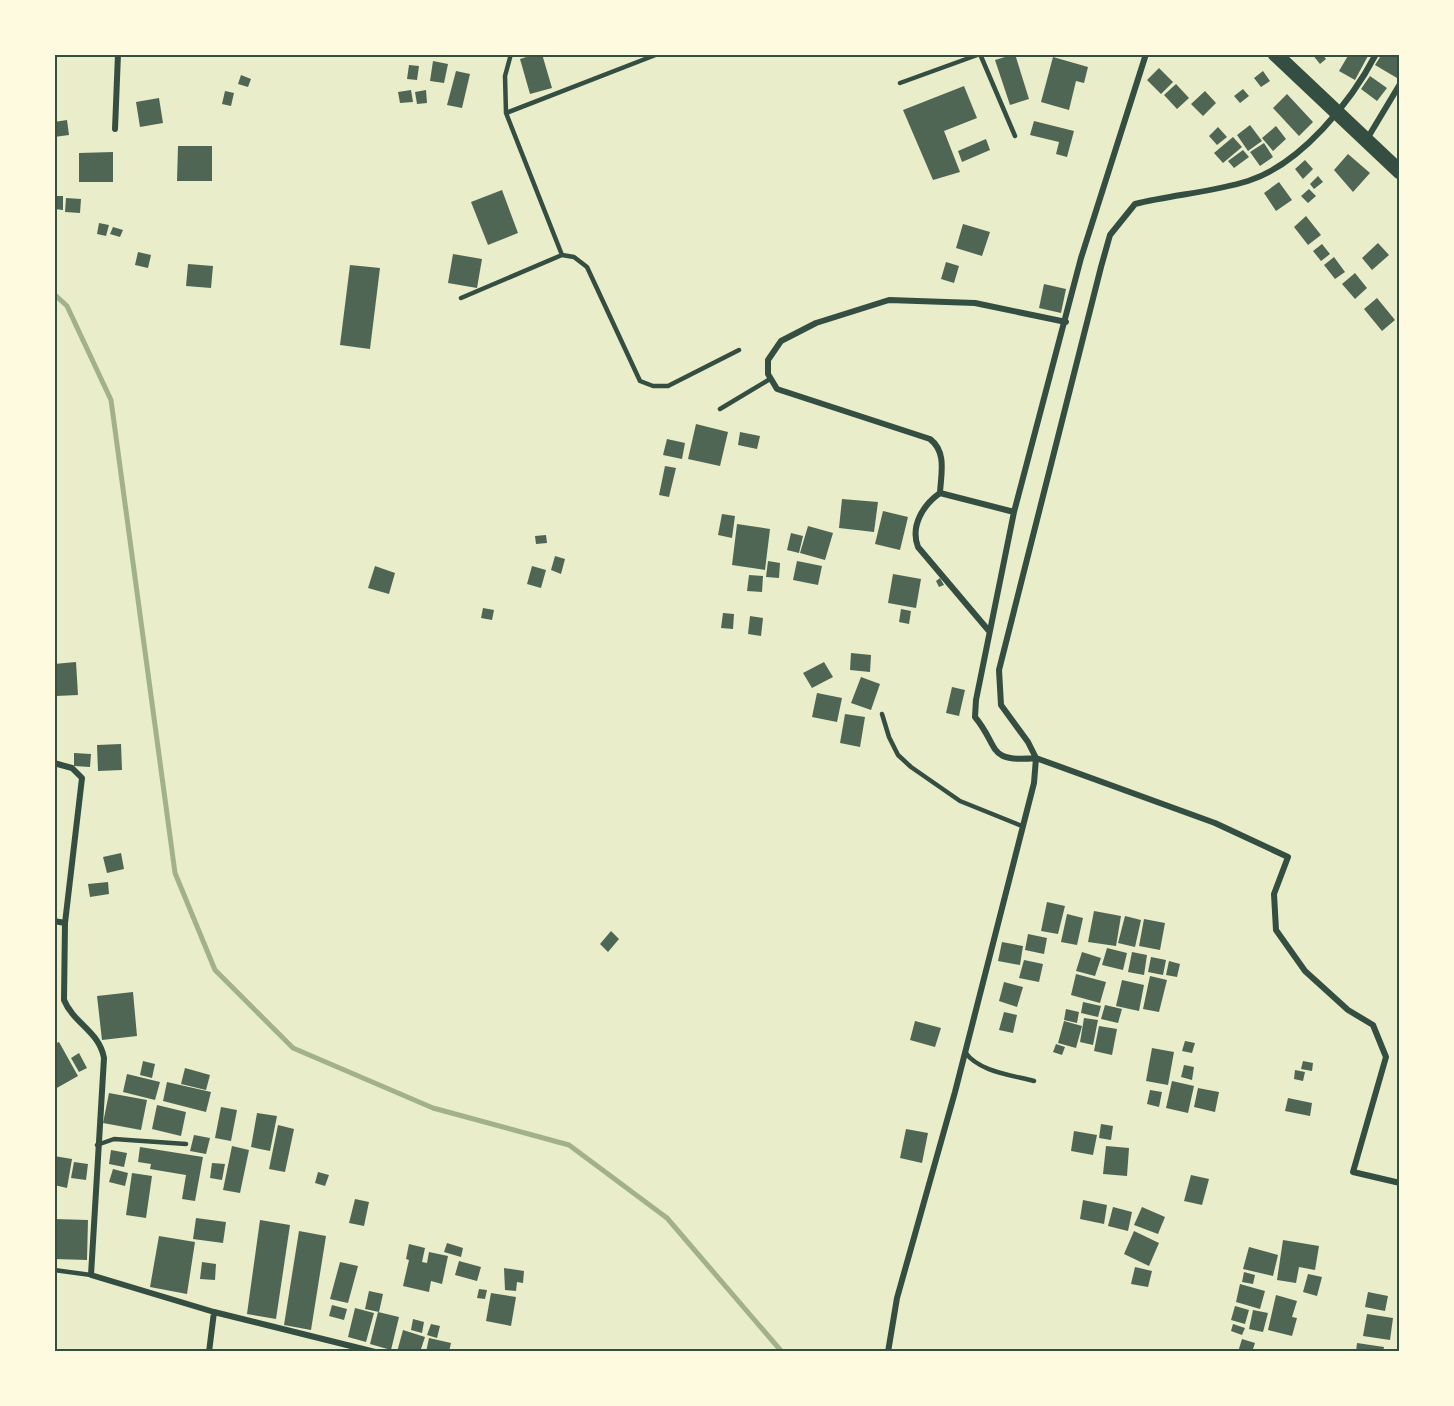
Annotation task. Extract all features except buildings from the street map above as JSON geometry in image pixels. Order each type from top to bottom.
[{"type":"highway","points":[[1275,54],[1365,142],[1400,172]]},
{"type":"street","points":[[115,129],[118,54]]},
{"type":"street","points":[[1146,54],[1081,258],[1066,322],[1014,512],[989,631],[975,717],[983,727],[993,751],[1015,760],[1036,758],[1215,823],[1288,857],[1274,894],[1276,930],[1305,971],[1347,1010],[1373,1025],[1386,1057],[1353,1172],[1400,1183]]},
{"type":"street","points":[[888,1352],[897,1298],[965,1052],[1034,783],[1036,758],[1028,742],[1001,705],[999,670],[1080,343],[1110,236],[1135,204],[1247,182],[1276,169],[1316,137],[1363,80],[1376,54]]},
{"type":"street","points":[[1365,142],[1400,84]]},
{"type":"street","points":[[940,493],[941,457],[938,445],[930,439],[777,390],[770,379],[768,360],[780,341],[816,323],[889,300],[975,303],[1066,322]]},
{"type":"street","points":[[940,493],[1014,512]]},
{"type":"street","points":[[940,493],[927,503],[918,522],[914,538],[918,547],[989,631]]},
{"type":"street","points":[[54,764],[72,768],[82,778],[65,923],[64,1000],[69,1011],[95,1035],[102,1046],[104,1058],[91,1275],[214,1312],[375,1352]]},
{"type":"street","points":[[54,921],[65,923]]},
{"type":"street","points":[[209,1352],[214,1312]]},
{"type":"lane","points":[[511,54],[505,76],[506,112],[562,255]]},
{"type":"lane","points":[[506,112],[658,54]]},
{"type":"lane","points":[[900,83],[980,54],[1015,136]]},
{"type":"lane","points":[[461,298],[562,255],[574,257],[587,267],[640,381],[653,386],[668,386],[739,350]]},
{"type":"lane","points":[[720,409],[770,379]]},
{"type":"lane","points":[[882,714],[888,737],[898,755],[910,767],[960,801],[1022,826]]},
{"type":"lane","points":[[965,1052],[970,1060],[986,1067],[1034,1081]]},
{"type":"lane","points":[[98,1145],[114,1139],[186,1144]]},
{"type":"lane","points":[[54,1270],[91,1275]]},
{"type":"waterway","points":[[54,294],[67,306],[111,400],[175,873],[215,970],[293,1048],[433,1108],[569,1145],[667,1218],[782,1352]]}]
